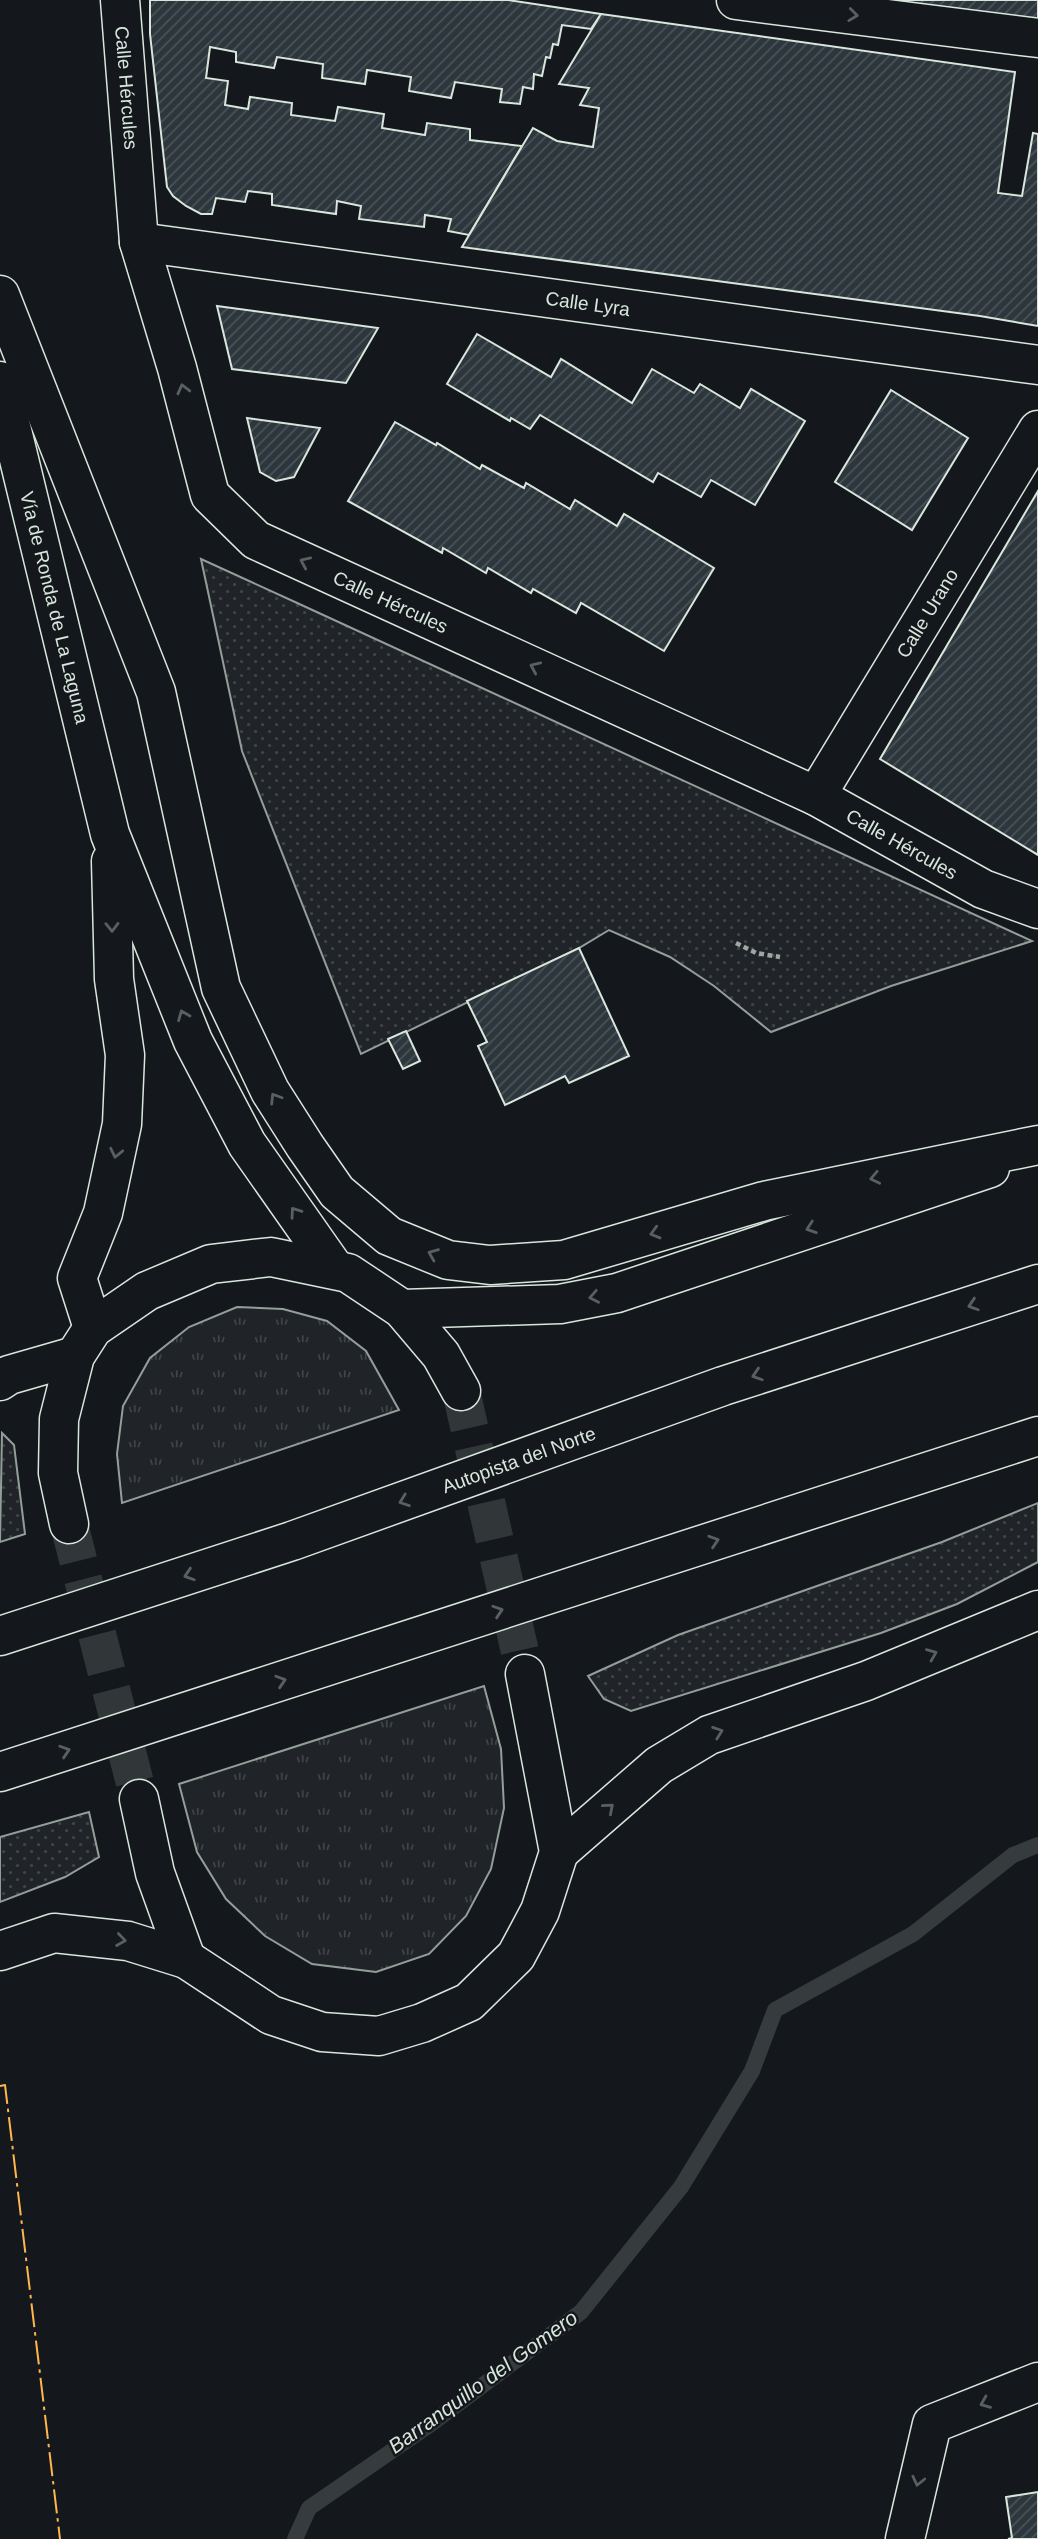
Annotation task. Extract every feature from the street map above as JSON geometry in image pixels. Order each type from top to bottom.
[{"type":"main road","name":"Calle Hércules","points":[[120,0],[139,242],[177,368],[210,495],[246,531],[256,540],[816,796],[983,889],[1038,909]]},
{"type":"main road","points":[[736,0],[1038,38]]},
{"type":"main road","name":"Calle Lyra","points":[[139,242],[1038,365]]},
{"type":"main road","points":[[0,295],[156,692],[221,988],[270,1091],[305,1146],[337,1192],[388,1236],[448,1260],[490,1265],[564,1260],[764,1201],[1038,1145]]},
{"type":"main road","name":"Vía de Ronda de La Laguna","points":[[0,381],[110,834]]},
{"type":"main road","name":"Calle Urano","points":[[816,796],[1038,430]]},
{"type":"main road","points":[[110,834],[199,1052],[247,1144],[334,1268]]},
{"type":"main road","points":[[69,1524],[58,1473],[59,1419],[84,1342],[76,1278],[103,1213],[122,1124],[125,1055],[114,979],[110,834]]},
{"type":"main road","points":[[402,1309],[560,1304],[617,1293],[1038,1152]]},
{"type":"main road","points":[[0,1381],[84,1342],[146,1291],[211,1264],[271,1257],[348,1273],[402,1309],[441,1355],[461,1391]]},
{"type":"main road","name":"Autopista del Norte","points":[[0,1636],[292,1541],[723,1386],[1038,1284]]},
{"type":"main road","points":[[0,1772],[1038,1436]]},
{"type":"main road","points":[[559,1852],[659,1765],[709,1735],[866,1681],[1038,1610]]},
{"type":"main road","points":[[0,1951],[54,1933],[128,1941],[186,1959],[271,2015],[322,2032],[379,2036],[422,2024],[469,2003],[516,1956],[540,1911],[559,1852],[526,1674]]},
{"type":"main road","points":[[139,1800],[155,1873],[186,1959]]},
{"type":"main road","points":[[905,2539],[932,2424],[1038,2382]]},
{"type":"path","points":[[736,943],[755,953],[780,957]]},
{"type":"green space","points":[[201,559],[1032,941],[891,986],[771,1032],[714,986],[670,957],[609,930],[579,948],[361,1054],[242,751]]},
{"type":"green space","points":[[237,1307],[283,1309],[327,1321],[366,1351],[399,1410],[122,1503],[117,1454],[123,1406],[150,1358],[189,1327]]},
{"type":"green space","points":[[2,1433],[14,1445],[25,1534],[0,1542]]},
{"type":"green space","points":[[1038,1503],[1038,1562],[957,1604],[881,1633],[631,1711],[604,1699],[588,1676],[678,1635],[942,1542]]},
{"type":"green space","points":[[484,1686],[501,1749],[504,1808],[491,1869],[466,1916],[429,1954],[376,1972],[312,1964],[265,1936],[226,1899],[197,1852],[179,1784]]},
{"type":"green space","points":[[89,1812],[99,1857],[65,1877],[0,1902],[0,1837]]},
{"type":"building","points":[[150,0],[508,0],[601,14],[591,29],[562,25],[558,45],[553,44],[550,58],[546,57],[542,76],[534,74],[533,89],[523,87],[520,104],[500,102],[502,89],[455,82],[451,98],[409,91],[411,77],[367,70],[365,84],[322,78],[323,64],[277,57],[274,68],[236,62],[236,52],[210,47],[206,78],[228,81],[225,105],[248,109],[250,97],[292,103],[291,115],[335,121],[338,107],[384,114],[382,128],[425,135],[427,123],[470,129],[470,140],[522,146],[469,235],[448,231],[451,219],[425,215],[424,227],[359,219],[361,206],[337,201],[336,214],[272,205],[272,194],[248,191],[245,202],[216,198],[212,214],[201,214],[186,206],[173,196],[167,187],[150,34]]},
{"type":"building","points":[[888,0],[1038,0],[1038,19]]},
{"type":"building","points":[[601,14],[1015,72],[998,193],[1022,196],[1033,133],[1038,134],[1038,326],[462,247],[533,128],[557,141],[593,147],[599,108],[580,105],[589,88],[559,84]]},
{"type":"building","points":[[217,306],[378,328],[346,383],[232,369]]},
{"type":"building","points":[[477,334],[551,377],[561,359],[632,403],[652,369],[694,393],[700,384],[740,408],[751,389],[805,421],[755,505],[711,480],[701,497],[658,473],[653,482],[540,415],[530,429],[511,418],[510,421],[447,384]]},
{"type":"building","points":[[891,390],[968,438],[912,530],[835,482]]},
{"type":"building","points":[[247,418],[320,428],[294,477],[276,481],[260,472]]},
{"type":"building","points":[[395,422],[480,469],[482,465],[524,488],[526,483],[570,509],[575,500],[617,526],[624,514],[714,568],[664,651],[581,603],[576,613],[533,589],[531,593],[488,568],[486,573],[443,548],[442,553],[348,501]]},
{"type":"building","points":[[1038,491],[1038,855],[880,759]]},
{"type":"building","points":[[579,948],[629,1056],[569,1083],[565,1076],[505,1105],[478,1046],[487,1042],[467,1001]]},
{"type":"building","points":[[406,1031],[420,1061],[403,1069],[388,1039]]},
{"type":"building","points":[[1038,2492],[1038,2539],[1008,2539],[1012,2538],[1006,2497]]},
{"type":"waterway","name":"Barranquillo del Gomero","points":[[295,2539],[309,2508],[428,2426],[581,2312],[681,2187],[752,2071],[775,2010],[913,1934],[1013,1855],[1038,1845]]},
{"type":"tunnel","points":[[461,1391],[525,1674]]},
{"type":"tunnel","points":[[69,1524],[139,1799]]},
{"type":"power","points":[[0,2086],[5,2085],[60,2539]]}]
